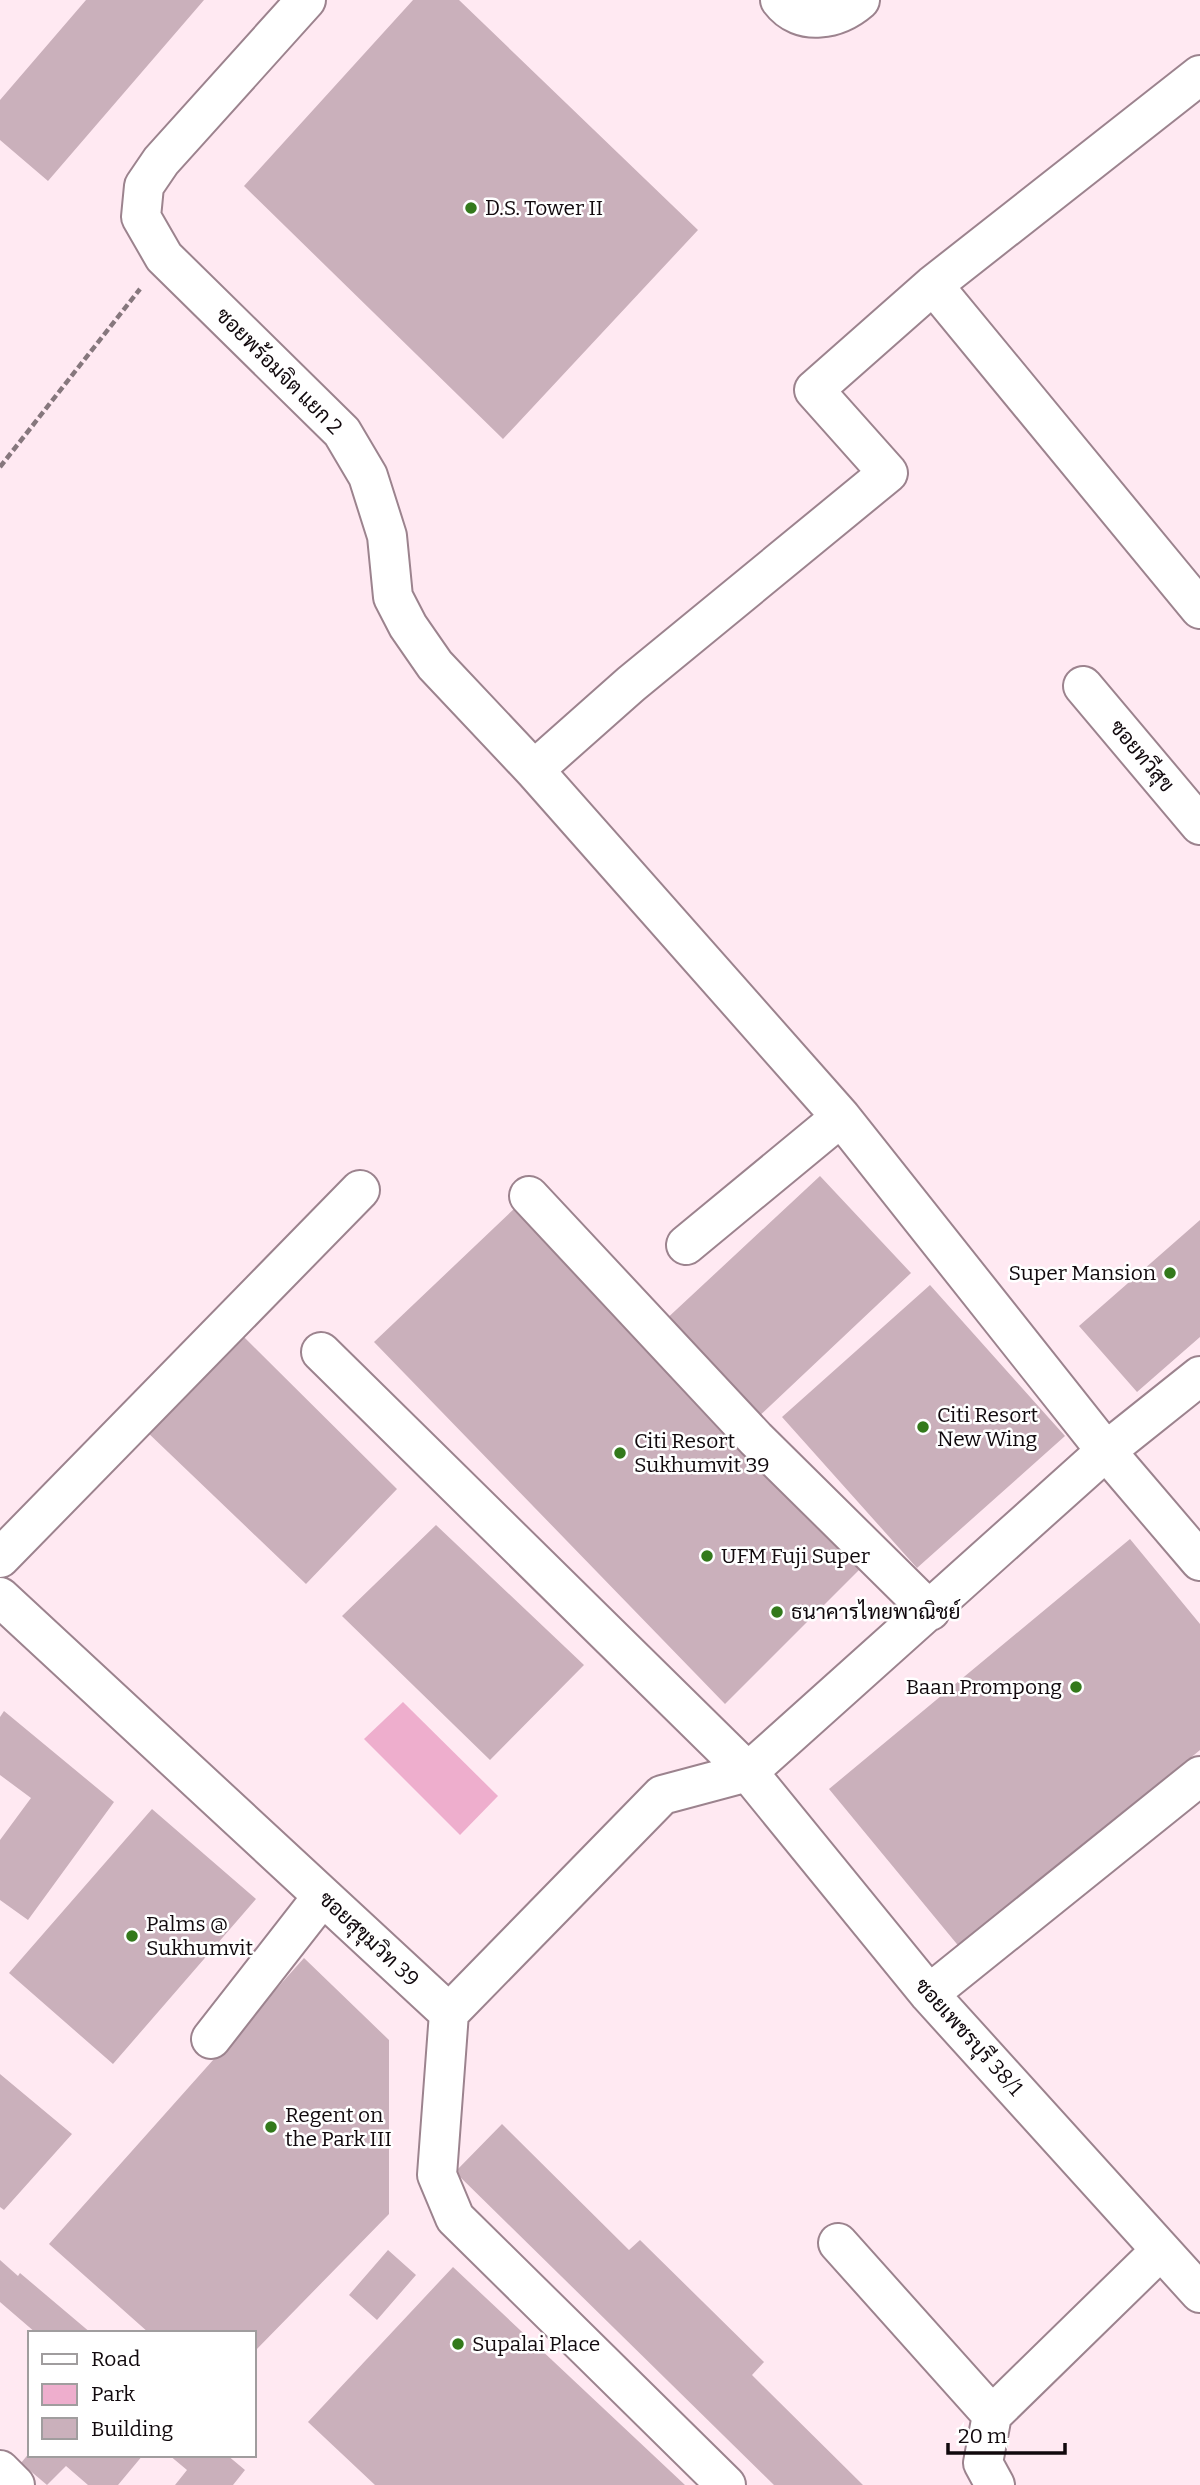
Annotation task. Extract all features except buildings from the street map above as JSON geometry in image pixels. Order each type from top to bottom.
[{"type":"street","name":"ซอยพร้อมจิต แยก 2","points":[[306,0],[160,161],[144,186],[141,217],[164,257],[342,432],[368,476],[387,536],[393,597],[408,626],[435,665],[534,770],[841,1117],[1106,1451],[1200,1561]]},
{"type":"street","points":[[780,0],[786,8],[814,19],[845,13],[860,0]]},
{"type":"street","points":[[534,770],[631,684],[888,473],[814,390],[933,285],[1200,75]]},
{"type":"street","points":[[933,285],[1200,609]]},
{"type":"street","name":"ซอยทวีสุข","points":[[1083,687],[1200,825]]},
{"type":"street","points":[[686,1245],[841,1117]]},
{"type":"street","points":[[0,1558],[359,1190]]},
{"type":"street","points":[[529,1196],[756,1439],[930,1611]]},
{"type":"street","name":"ซอยเพชรบุรี 38/1","points":[[321,1352],[748,1772],[929,1993],[1200,2293]]},
{"type":"street","points":[[726,2485],[455,2218],[437,2175],[449,2013],[662,1795],[748,1772],[1106,1451],[1200,1376]]},
{"type":"street","name":"ซอยสุขุมวิท 39","points":[[0,1597],[449,2013]]},
{"type":"street","points":[[929,1993],[1200,1776]]},
{"type":"street","points":[[211,2039],[322,1897]]},
{"type":"street","points":[[838,2243],[992,2415]]},
{"type":"street","points":[[995,2485],[983,2463],[992,2415],[1161,2250]]},
{"type":"street","points":[[0,2470],[15,2485]]},
{"type":"path","points":[[0,467],[164,257]]},
{"type":"green space","points":[[403,1702],[498,1796],[460,1835],[364,1739]]},
{"type":"place","name":"D.S. Tower II","points":[[471,208]]},
{"type":"place","name":"Super Mansion","points":[[1170,1273]]},
{"type":"place","name":"Citi Resort New Wing","points":[[923,1427]]},
{"type":"place","name":"Citi Resort Sukhumvit 39","points":[[620,1453]]},
{"type":"place","name":"UFM Fuji Super","points":[[707,1556]]},
{"type":"place","name":"ธนาคารไทยพาณิชย์","points":[[777,1612]]},
{"type":"place","name":"Baan Prompong","points":[[1076,1687]]},
{"type":"place","name":"Palms @ Sukhumvit","points":[[132,1936]]},
{"type":"place","name":"Regent on the Park III","points":[[271,2127]]},
{"type":"place","name":"Supalai Place","points":[[458,2344]]}]
